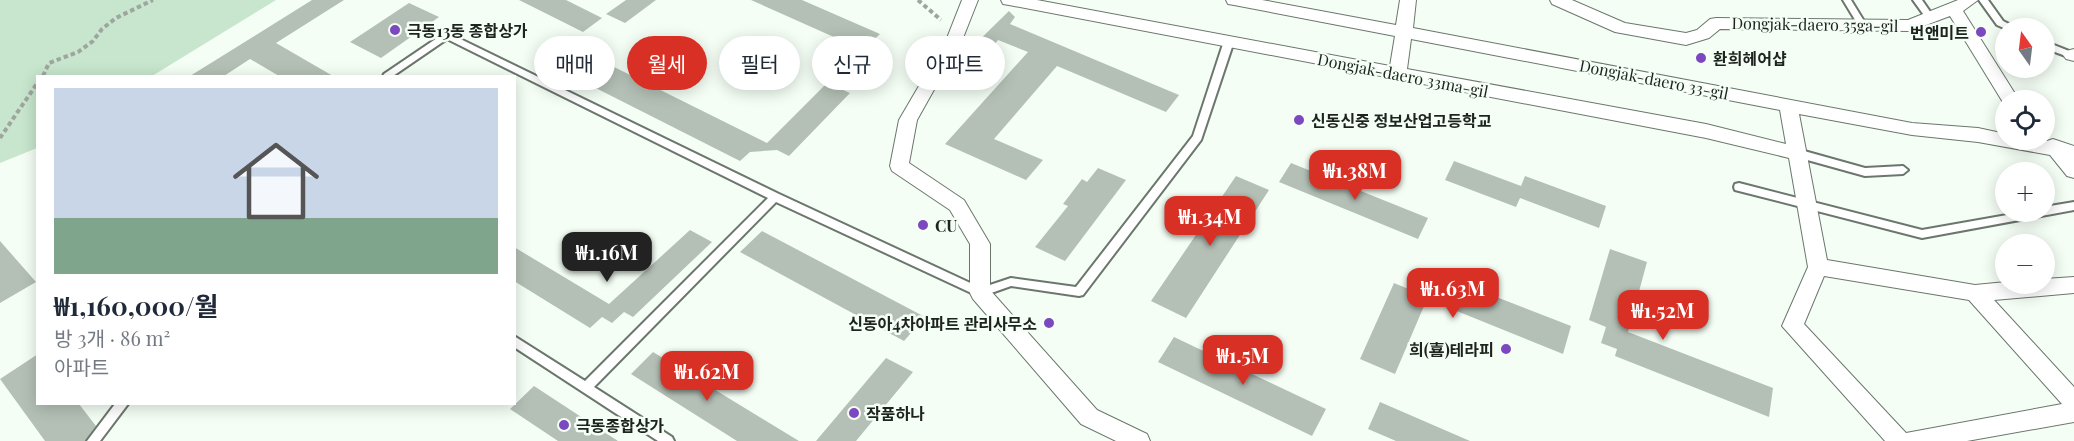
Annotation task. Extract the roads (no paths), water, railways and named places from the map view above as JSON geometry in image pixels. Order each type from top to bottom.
[{"type":"street","points":[[970,0],[955,38],[908,120],[899,166],[957,205],[980,244],[980,293],[1089,417],[1139,441]]},
{"type":"street","name":"Dongjak-daero 33ma-gil","points":[[1009,0],[1706,131],[1797,153]]},
{"type":"street","name":"Dongjak-daero 33-gil","points":[[1234,0],[1912,129],[1978,135],[2066,152]]},
{"type":"street","points":[[1398,74],[1408,0]]},
{"type":"street","name":"Dongjak-daero 35ga-gil","points":[[1558,0],[1621,28],[1686,39],[1703,34],[1716,22],[1910,26],[1929,16],[1954,10],[1970,0]]},
{"type":"street","points":[[1954,10],[2004,90]]},
{"type":"street","points":[[1788,104],[1818,267],[1793,326],[1899,441]]},
{"type":"street","points":[[2066,152],[2074,171]]},
{"type":"street","points":[[1818,267],[1975,294],[2074,285]]},
{"type":"street","points":[[1975,294],[2074,402]]},
{"type":"street","points":[[1911,441],[2074,412]]},
{"type":"lane","points":[[1847,0],[1863,26]]},
{"type":"lane","points":[[1917,0],[1929,16]]},
{"type":"lane","points":[[1983,0],[1996,18]]},
{"type":"lane","points":[[388,75],[446,35],[775,197],[980,293],[1011,282],[1079,292],[1198,137],[1229,41]]},
{"type":"lane","points":[[2055,49],[2073,56]]},
{"type":"lane","points":[[1797,153],[1865,172],[1903,170]]},
{"type":"lane","points":[[1739,187],[1922,234],[1995,220]]},
{"type":"lane","points":[[586,387],[775,197]]},
{"type":"lane","points":[[2055,209],[2074,206]]},
{"type":"lane","points":[[516,342],[668,441]]},
{"type":"lane","points":[[93,441],[121,405]]},
{"type":"place","name":"극동13동 종합상가","points":[[395,30]]},
{"type":"place","name":"번앤미트","points":[[1981,32]]},
{"type":"place","name":"환희헤어샵","points":[[1701,58]]},
{"type":"place","name":"신동신중 정보산업고등학교","points":[[1299,120]]},
{"type":"place","name":"CU","points":[[923,225]]},
{"type":"place","name":"신동아4차아파트 관리사무소","points":[[1049,323]]},
{"type":"place","name":"희(喜)테라피","points":[[1506,349]]},
{"type":"place","name":"작품하나","points":[[854,413]]},
{"type":"place","name":"극동종합상가","points":[[564,425]]}]
